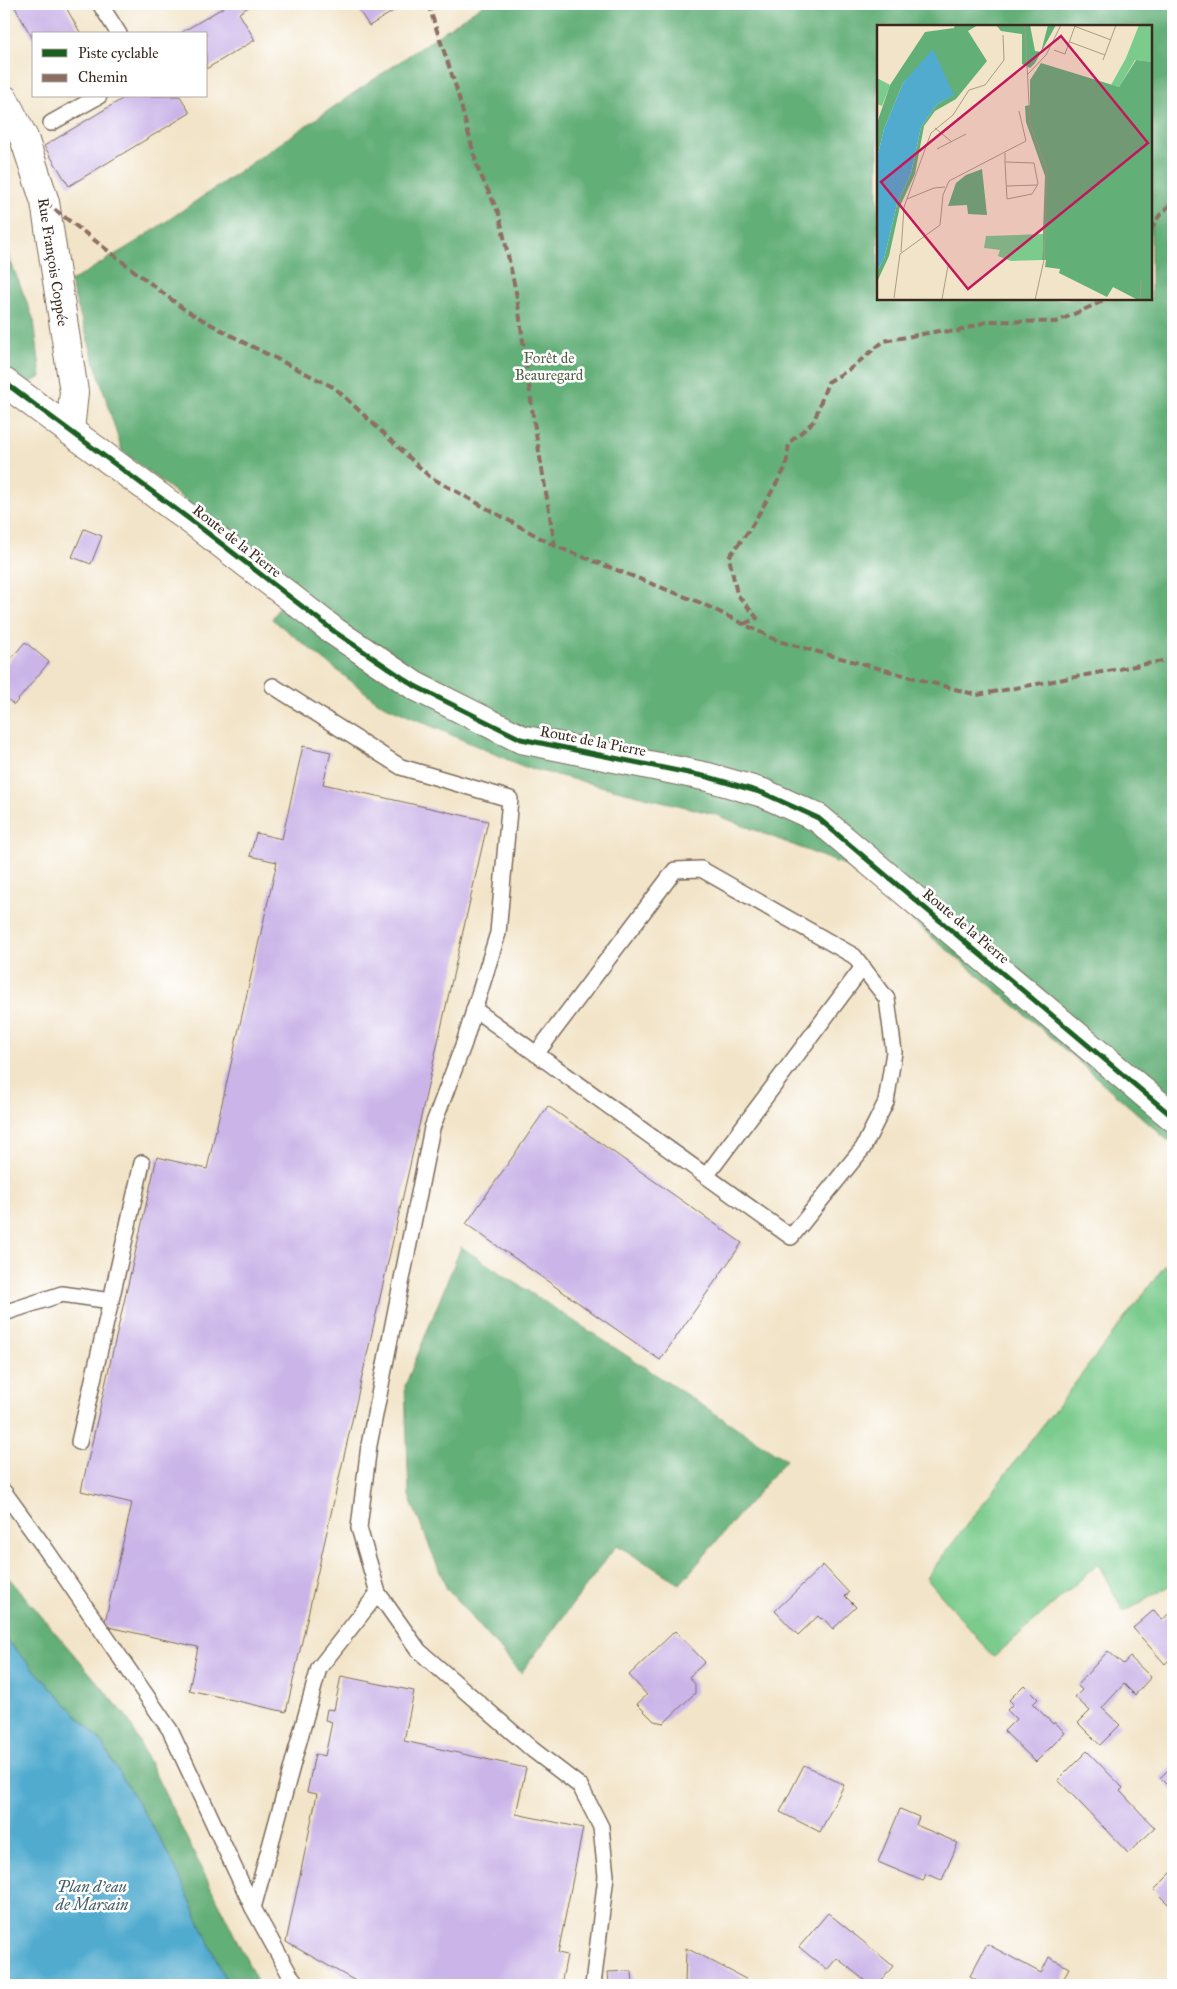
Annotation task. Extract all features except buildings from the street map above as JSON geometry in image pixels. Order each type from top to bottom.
[{"type":"street","name":"Rue François Coppée","points":[[4,100],[24,138],[45,202],[74,392],[70,431]]},
{"type":"street","name":"Route de la Pierre","points":[[4,382],[196,524],[335,632],[415,686],[521,740],[708,777],[763,793],[818,818],[1173,1117]]},
{"type":"lane","points":[[100,4],[118,32]]},
{"type":"lane","points":[[51,123],[95,98]]},
{"type":"lane","points":[[273,686],[401,767],[510,799],[498,933],[464,1043],[432,1128],[370,1445],[358,1528],[378,1593],[419,1651],[533,1750],[580,1786],[601,1828],[606,1876],[593,1985]]},
{"type":"lane","points":[[474,1009],[536,1054],[791,1237],[863,1148],[886,1102],[894,1052],[887,999],[854,956],[701,869],[675,870],[536,1054]]},
{"type":"lane","points":[[706,1176],[863,967]]},
{"type":"lane","points":[[79,1442],[142,1164]]},
{"type":"lane","points":[[4,1313],[62,1294],[111,1301]]},
{"type":"lane","points":[[4,1492],[45,1548],[170,1730],[252,1908],[290,1975],[298,1985]]},
{"type":"lane","points":[[252,1908],[319,1668],[378,1593]]},
{"type":"green space","name":"Forêt de Beauregard","points":[[484,4],[1173,4],[1173,1145],[1012,1003],[844,865],[714,814],[524,767],[379,703],[272,619],[292,584],[122,451],[70,282],[139,240]]},
{"type":"green space","points":[[4,245],[34,320],[41,377],[4,396]]},
{"type":"green space","points":[[461,1247],[786,1460],[680,1584],[617,1545],[521,1673],[447,1589],[409,1496],[405,1386]]},
{"type":"green space","points":[[1173,1255],[1173,1584],[1124,1612],[1098,1564],[994,1657],[926,1578]]},
{"type":"green space","points":[[4,1572],[127,1717],[259,1985],[228,1985],[169,1854],[99,1739],[4,1637]]},
{"type":"water","name":"Plan d'eau de Marsain","points":[[4,1637],[99,1739],[169,1854],[228,1985],[4,1985]]},
{"type":"marked path","points":[[428,4],[456,87],[478,169],[499,214],[517,297],[534,422],[555,546]]},
{"type":"marked path","points":[[45,202],[185,310],[243,342],[335,388],[430,477],[555,546],[701,603],[778,641],[977,695],[1173,659]]},
{"type":"marked path","points":[[1152,228],[1159,216],[1173,202]]},
{"type":"marked path","points":[[744,624],[757,618],[737,594],[729,557],[750,529],[786,467],[789,443],[814,421],[828,382],[850,369],[884,341],[939,331],[955,332],[989,321],[1056,322],[1102,300]]},
{"type":"cycle path","points":[[4,382],[196,524],[335,632],[415,686],[521,739],[708,777],[763,793],[818,818],[1173,1117]]}]
